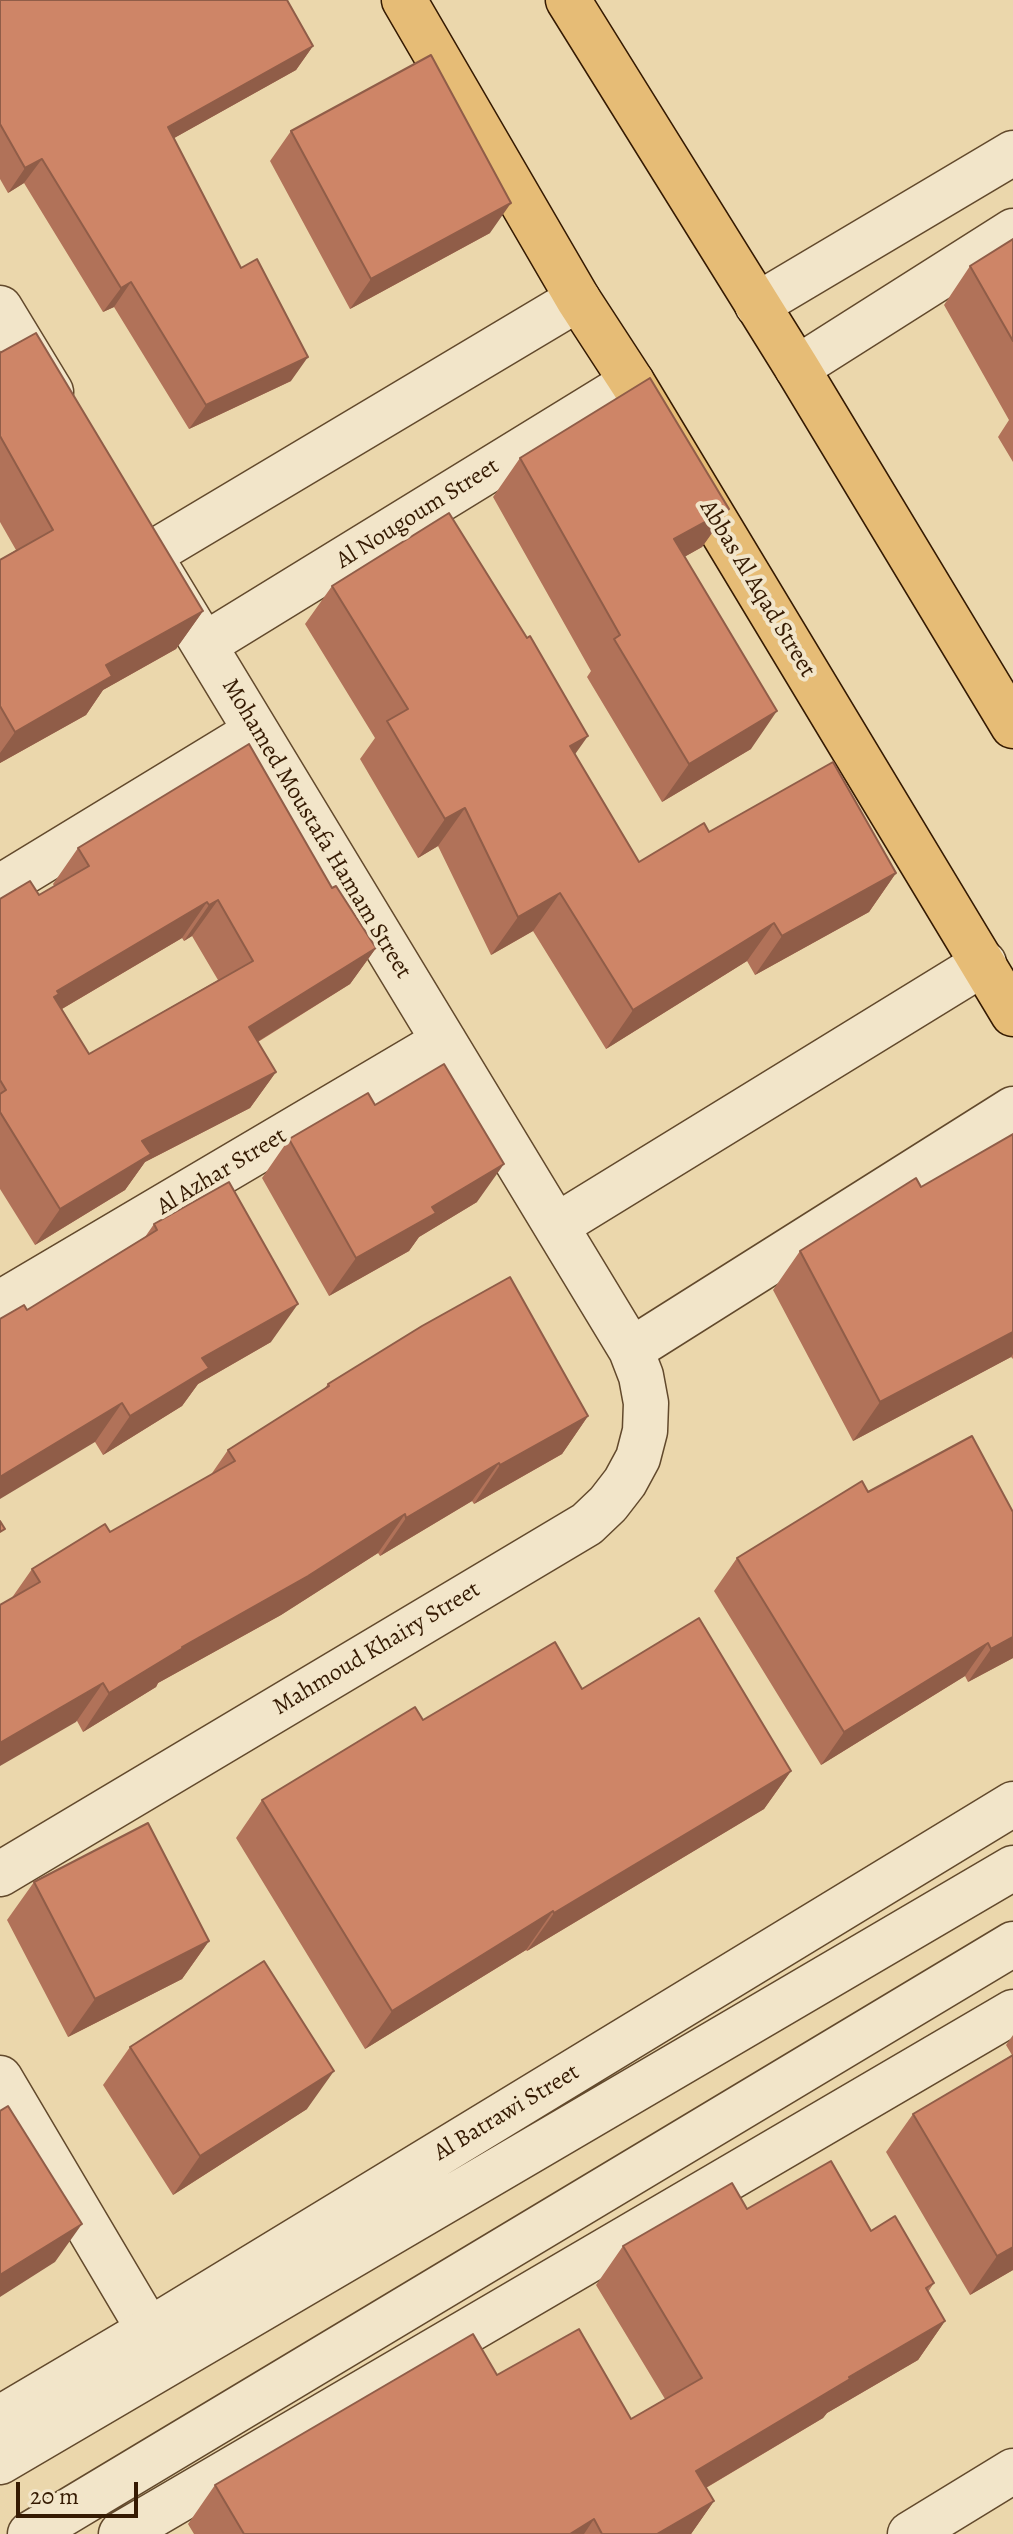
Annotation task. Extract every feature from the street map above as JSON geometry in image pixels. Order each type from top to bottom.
[{"type":"main road","name":"Abbas Al Aqad Street","points":[[404,0],[578,299],[632,382],[1013,1014]]},
{"type":"main road","points":[[568,0],[797,368],[1013,726]]},
{"type":"street","points":[[757,305],[1013,153]]},
{"type":"street","points":[[797,368],[1013,231]]},
{"type":"street","points":[[149,555],[578,299]]},
{"type":"street","points":[[7,336],[69,423]]},
{"type":"street","name":"Al Nougoum Street","points":[[204,645],[632,382]]},
{"type":"street","name":"Mohamed Moustafa Hamam Street","points":[[125,515],[631,1350]]},
{"type":"street","points":[[0,887],[256,731]]},
{"type":"street","points":[[556,1226],[984,963]]},
{"type":"street","name":"Al Azhar Street","points":[[0,1303],[444,1041]]},
{"type":"street","points":[[631,1350],[1013,1109]]},
{"type":"street","name":"Mahmoud Khairy Street","points":[[0,1874],[587,1524],[625,1482],[638,1458],[645,1431],[646,1403],[641,1376],[631,1350]]},
{"type":"street","name":"Al Batrawi Street","points":[[0,2418],[1013,1804]]},
{"type":"street","points":[[0,2462],[1013,1868]]},
{"type":"street","points":[[30,2534],[1013,1944]]},
{"type":"street","points":[[121,2534],[1013,2012]]},
{"type":"street","points":[[0,2078],[149,2330]]},
{"type":"street","points":[[910,2534],[1013,2471]]},
{"type":"building","points":[[0,0],[287,0],[313,46],[168,127],[241,268],[257,259],[308,357],[206,405],[131,282],[121,288],[42,159],[25,168],[0,124]]},
{"type":"building","points":[[431,55],[511,203],[371,279],[291,131]]},
{"type":"building","points":[[1013,239],[1013,341],[970,266]]},
{"type":"building","points":[[36,333],[203,611],[106,665],[112,676],[15,732],[0,706],[0,560],[53,530],[0,436],[0,353]]},
{"type":"building","points":[[650,378],[729,509],[674,539],[777,711],[689,764],[614,639],[620,635],[520,458]]},
{"type":"building","points":[[449,513],[527,638],[530,636],[588,736],[570,746],[639,862],[704,823],[709,832],[833,762],[896,873],[782,936],[774,923],[633,1010],[560,893],[518,917],[465,808],[445,819],[387,721],[408,709],[332,586]]},
{"type":"building","points":[[249,744],[332,888],[336,886],[376,948],[249,1027],[276,1072],[142,1141],[151,1154],[60,1209],[0,1112],[0,1094],[6,1090],[0,1080],[0,899],[30,881],[39,895],[89,866],[78,848]],"holes":[[[218,900],[253,961],[89,1054],[54,997],[59,994],[57,991],[207,902],[209,905]]]},
{"type":"building","points":[[444,1064],[504,1164],[432,1207],[436,1213],[356,1258],[289,1139],[368,1093],[375,1105]]},
{"type":"building","points":[[1013,1134],[1013,1332],[880,1402],[800,1251],[916,1178],[921,1187]]},
{"type":"building","points":[[229,1182],[298,1304],[202,1358],[209,1368],[130,1416],[122,1403],[0,1477],[0,1319],[24,1305],[27,1310],[157,1230],[154,1224]]},
{"type":"building","points":[[510,1277],[588,1416],[499,1463],[406,1518],[405,1514],[308,1576],[182,1647],[109,1693],[103,1683],[0,1743],[0,1605],[40,1582],[32,1569],[105,1524],[110,1532],[235,1461],[228,1450],[422,1326]]},
{"type":"building","points":[[972,1436],[1013,1512],[1013,1637],[991,1649],[988,1643],[844,1732],[737,1558],[862,1481],[868,1492]]},
{"type":"building","points":[[699,1618],[791,1771],[553,1911],[392,2011],[262,1800],[415,1707],[423,1720],[555,1642],[582,1689]]},
{"type":"building","points":[[148,1823],[209,1941],[95,1999],[34,1882]]},
{"type":"building","points":[[264,1961],[334,2071],[200,2156],[130,2047]]},
{"type":"building","points":[[1013,2055],[1013,2247],[997,2256],[913,2114]]},
{"type":"building","points":[[8,2106],[82,2224],[0,2275],[0,2111]]},
{"type":"building","points":[[831,2161],[871,2231],[895,2216],[934,2283],[926,2288],[945,2321],[696,2471],[714,2501],[657,2534],[602,2534],[594,2519],[570,2534],[244,2534],[215,2485],[473,2334],[497,2375],[579,2329],[631,2419],[702,2378],[623,2246],[732,2183],[747,2209]]}]
